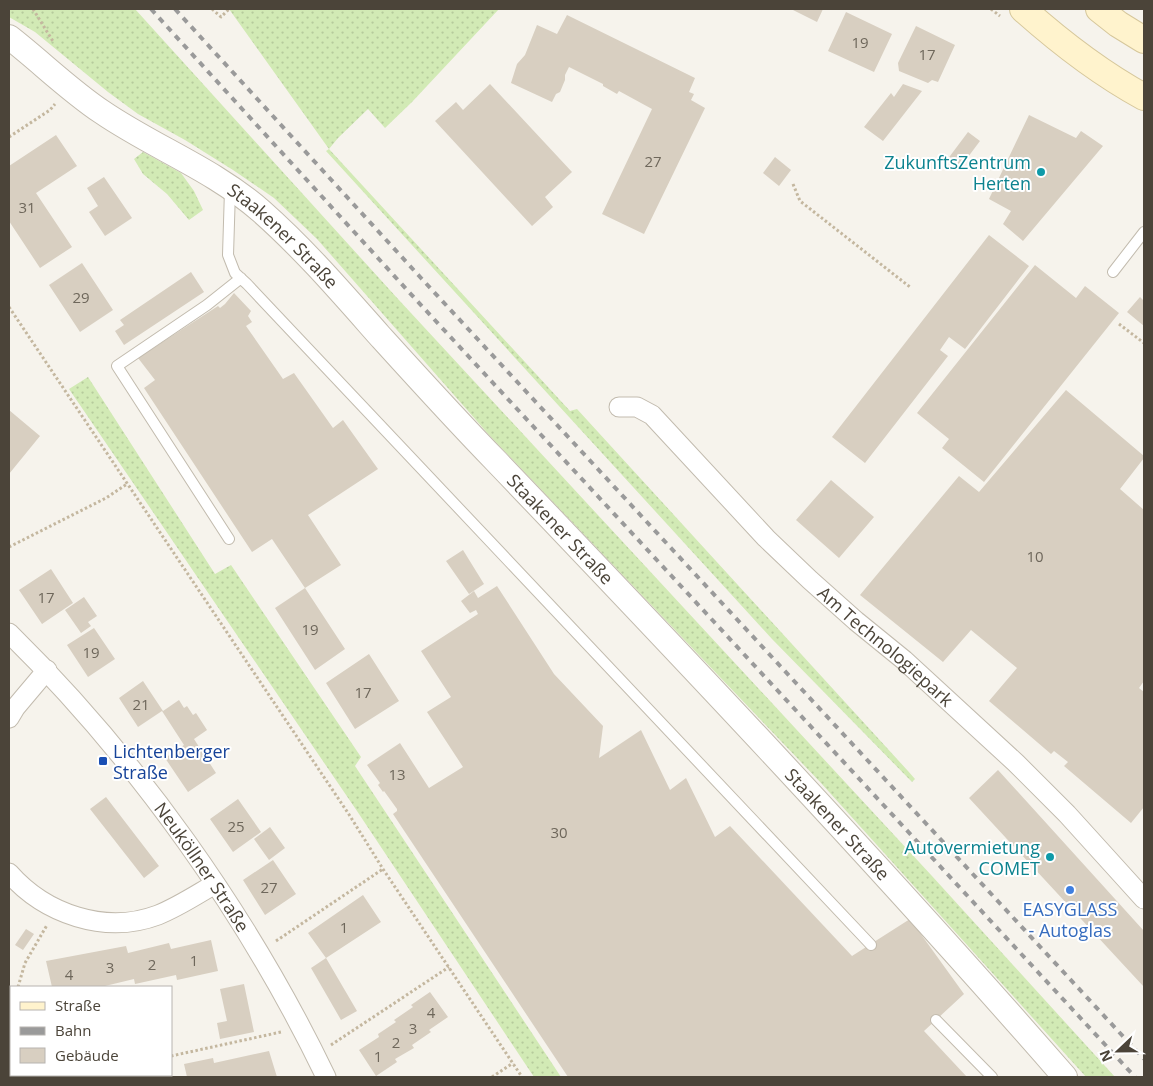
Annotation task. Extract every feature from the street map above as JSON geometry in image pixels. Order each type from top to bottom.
[{"type":"main road","points":[[1023,9],[1059,41],[1124,86],[1144,97]]},
{"type":"main road","points":[[1099,9],[1118,24],[1144,40]]},
{"type":"street","name":"Staakener Straße","points":[[9,37],[99,111],[230,187],[297,243],[439,402],[704,678],[972,970],[1065,1077]]},
{"type":"street","name":"Am Technologiepark","points":[[619,407],[637,407],[652,415],[766,538],[810,580],[911,667],[1016,763],[1067,814],[1144,899]]},
{"type":"street","name":"Neuköllner Straße","points":[[9,633],[47,670],[150,794],[215,884],[260,952],[326,1077]]},
{"type":"street","points":[[9,718],[15,708],[47,670]]},
{"type":"street","points":[[9,873],[30,893],[55,910],[74,917],[113,922],[135,921],[156,916],[178,906],[215,884]]},
{"type":"lane","points":[[230,187],[228,256],[235,273],[871,945]]},
{"type":"lane","points":[[1113,272],[1144,232]]},
{"type":"lane","points":[[229,539],[117,366],[207,305],[241,278]]},
{"type":"lane","points":[[936,1020],[992,1077]]},
{"type":"path","points":[[212,9],[221,18],[229,9]]},
{"type":"path","points":[[9,137],[50,110],[70,87]]},
{"type":"path","points":[[793,184],[800,201],[910,287]]},
{"type":"path","points":[[9,306],[345,808],[383,869],[522,1077]]},
{"type":"path","points":[[1119,324],[1144,343]]},
{"type":"path","points":[[9,548],[106,498],[127,484]]},
{"type":"path","points":[[260,952],[383,869]]},
{"type":"path","points":[[18,986],[25,963],[55,910]]},
{"type":"path","points":[[315,1054],[393,1006],[449,967]]},
{"type":"path","points":[[172,1056],[301,1028]]},
{"type":"path","points":[[492,1077],[513,1063]]},
{"type":"green space","points":[[9,9],[135,9],[398,299],[932,876],[1115,1077],[1086,1077],[821,783],[490,436],[317,239],[274,198],[185,140],[138,114],[108,92],[35,32],[9,17]]},
{"type":"green space","points":[[229,9],[499,9],[412,102],[385,128],[368,109],[329,149]]},
{"type":"green space","points":[[329,149],[570,411],[577,409],[908,771],[915,779],[912,782],[772,639],[326,151]]},
{"type":"green space","points":[[143,152],[181,173],[194,191],[203,210],[189,220],[167,194],[143,174],[134,159]]},
{"type":"green space","points":[[88,377],[215,574],[231,565],[361,757],[355,766],[561,1077],[534,1077],[357,811],[69,389]]},
{"type":"building","points":[[791,9],[823,9],[817,22]]},
{"type":"building","points":[[846,12],[892,34],[874,72],[828,51]]},
{"type":"building","points":[[567,15],[695,78],[689,92],[694,94],[691,100],[705,108],[644,234],[602,214],[652,109],[619,91],[617,94],[603,86],[603,84],[569,67],[560,92],[556,94],[552,102],[511,83],[517,64],[525,55],[537,25],[557,34]]},
{"type":"building","points":[[916,26],[955,45],[938,82],[932,80],[928,83],[899,71],[898,63]]},
{"type":"building","points":[[490,84],[572,172],[545,197],[553,207],[532,226],[435,121],[456,102],[463,110]]},
{"type":"building","points":[[903,84],[922,91],[883,141],[864,127],[891,93],[894,97]]},
{"type":"building","name":"ZukunftsZentrum Herten","points":[[1029,115],[1076,138],[1081,131],[1103,146],[1023,241],[1003,224],[1011,211],[989,199]]},
{"type":"building","points":[[968,132],[980,141],[959,169],[947,160]]},
{"type":"building","points":[[56,135],[77,166],[36,193],[72,247],[40,268],[9,221],[9,166]]},
{"type":"building","points":[[775,157],[791,170],[779,186],[763,173]]},
{"type":"building","points":[[104,177],[132,218],[105,236],[89,212],[98,206],[87,188]]},
{"type":"building","points":[[989,235],[1029,266],[965,349],[949,337],[940,350],[948,356],[865,463],[832,437]]},
{"type":"building","points":[[82,263],[113,310],[80,332],[49,285]]},
{"type":"building","points":[[1035,265],[1076,298],[1085,286],[1119,313],[984,482],[942,448],[949,439],[917,413]]},
{"type":"building","points":[[191,272],[204,292],[124,345],[115,331],[124,325],[120,320]]},
{"type":"building","points":[[234,293],[251,311],[248,316],[252,322],[246,326],[283,379],[294,373],[333,428],[343,420],[378,469],[308,515],[341,565],[305,588],[272,539],[252,552],[144,388],[155,380],[138,358],[218,306],[220,308]]},
{"type":"building","points":[[1140,297],[1144,301],[1144,326],[1127,312]]},
{"type":"building","points":[[1066,390],[1144,456],[1120,489],[1144,510],[1144,681],[1139,688],[1144,692],[1144,807],[1131,823],[1064,766],[1068,762],[1054,751],[1051,754],[989,701],[1017,668],[971,630],[943,662],[860,595],[959,476],[979,492]]},
{"type":"building","points":[[9,410],[40,436],[9,474]]},
{"type":"building","points":[[831,480],[874,517],[839,558],[796,520]]},
{"type":"building","points":[[463,550],[484,584],[469,594],[446,561]]},
{"type":"building","points":[[51,569],[73,603],[42,624],[19,590]]},
{"type":"building","points":[[497,586],[554,674],[603,726],[599,758],[641,730],[670,790],[686,778],[715,837],[730,826],[852,956],[910,919],[964,994],[924,1031],[967,1077],[568,1077],[393,814],[397,809],[378,785],[380,783],[367,765],[400,743],[429,788],[463,767],[427,712],[451,697],[421,651],[478,614],[476,610],[470,613],[461,601],[474,591],[478,598]]},
{"type":"building","points":[[305,588],[345,649],[315,670],[275,608]]},
{"type":"building","points":[[84,597],[97,616],[88,622],[91,626],[81,633],[65,610]]},
{"type":"building","points":[[94,628],[115,659],[88,677],[67,645]]},
{"type":"building","points":[[369,654],[399,701],[355,729],[326,683]]},
{"type":"building","points":[[143,681],[163,711],[179,700],[184,708],[187,706],[193,715],[196,713],[207,730],[194,739],[216,773],[188,792],[165,758],[184,745],[162,711],[138,727],[119,698]]},
{"type":"building","name":"Autovermietung COMET","points":[[998,770],[1144,931],[1144,987],[969,798]]},
{"type":"building","points":[[106,797],[159,866],[144,878],[90,809]]},
{"type":"building","points":[[238,799],[261,832],[233,852],[210,819]]},
{"type":"building","points":[[270,827],[285,848],[269,860],[254,839]]},
{"type":"building","points":[[273,860],[296,894],[265,915],[243,880]]},
{"type":"building","points":[[363,895],[381,922],[326,958],[308,933]]},
{"type":"building","points":[[26,929],[34,934],[23,950],[15,945]]},
{"type":"building","points":[[211,940],[218,971],[177,980],[176,975],[135,984],[134,979],[105,986],[52,986],[46,961],[126,946],[128,953],[169,943],[171,949]]},
{"type":"building","points":[[326,958],[357,1011],[341,1020],[311,968]]},
{"type":"building","points":[[244,984],[254,1032],[220,1039],[217,1023],[227,1021],[220,989]]},
{"type":"building","points":[[430,992],[448,1017],[412,1045],[414,1048],[395,1059],[397,1062],[376,1076],[359,1050],[379,1037],[378,1034],[396,1022],[394,1020]]},
{"type":"building","points":[[269,1051],[277,1077],[187,1077],[184,1064],[213,1058],[214,1063]]},
{"type":"railway","points":[[151,9],[408,291],[1135,1077]]},
{"type":"railway","points":[[175,9],[421,278],[1144,1059]]},
{"type":"place","name":"ZukunftsZentrum Herten","points":[[1041,172]]},
{"type":"place","name":"Lichtenberger Straße","points":[[103,761]]},
{"type":"place","name":"Autovermietung COMET","points":[[1050,857]]},
{"type":"place","name":"EASYGLASS - Autoglas","points":[[1070,890]]}]
